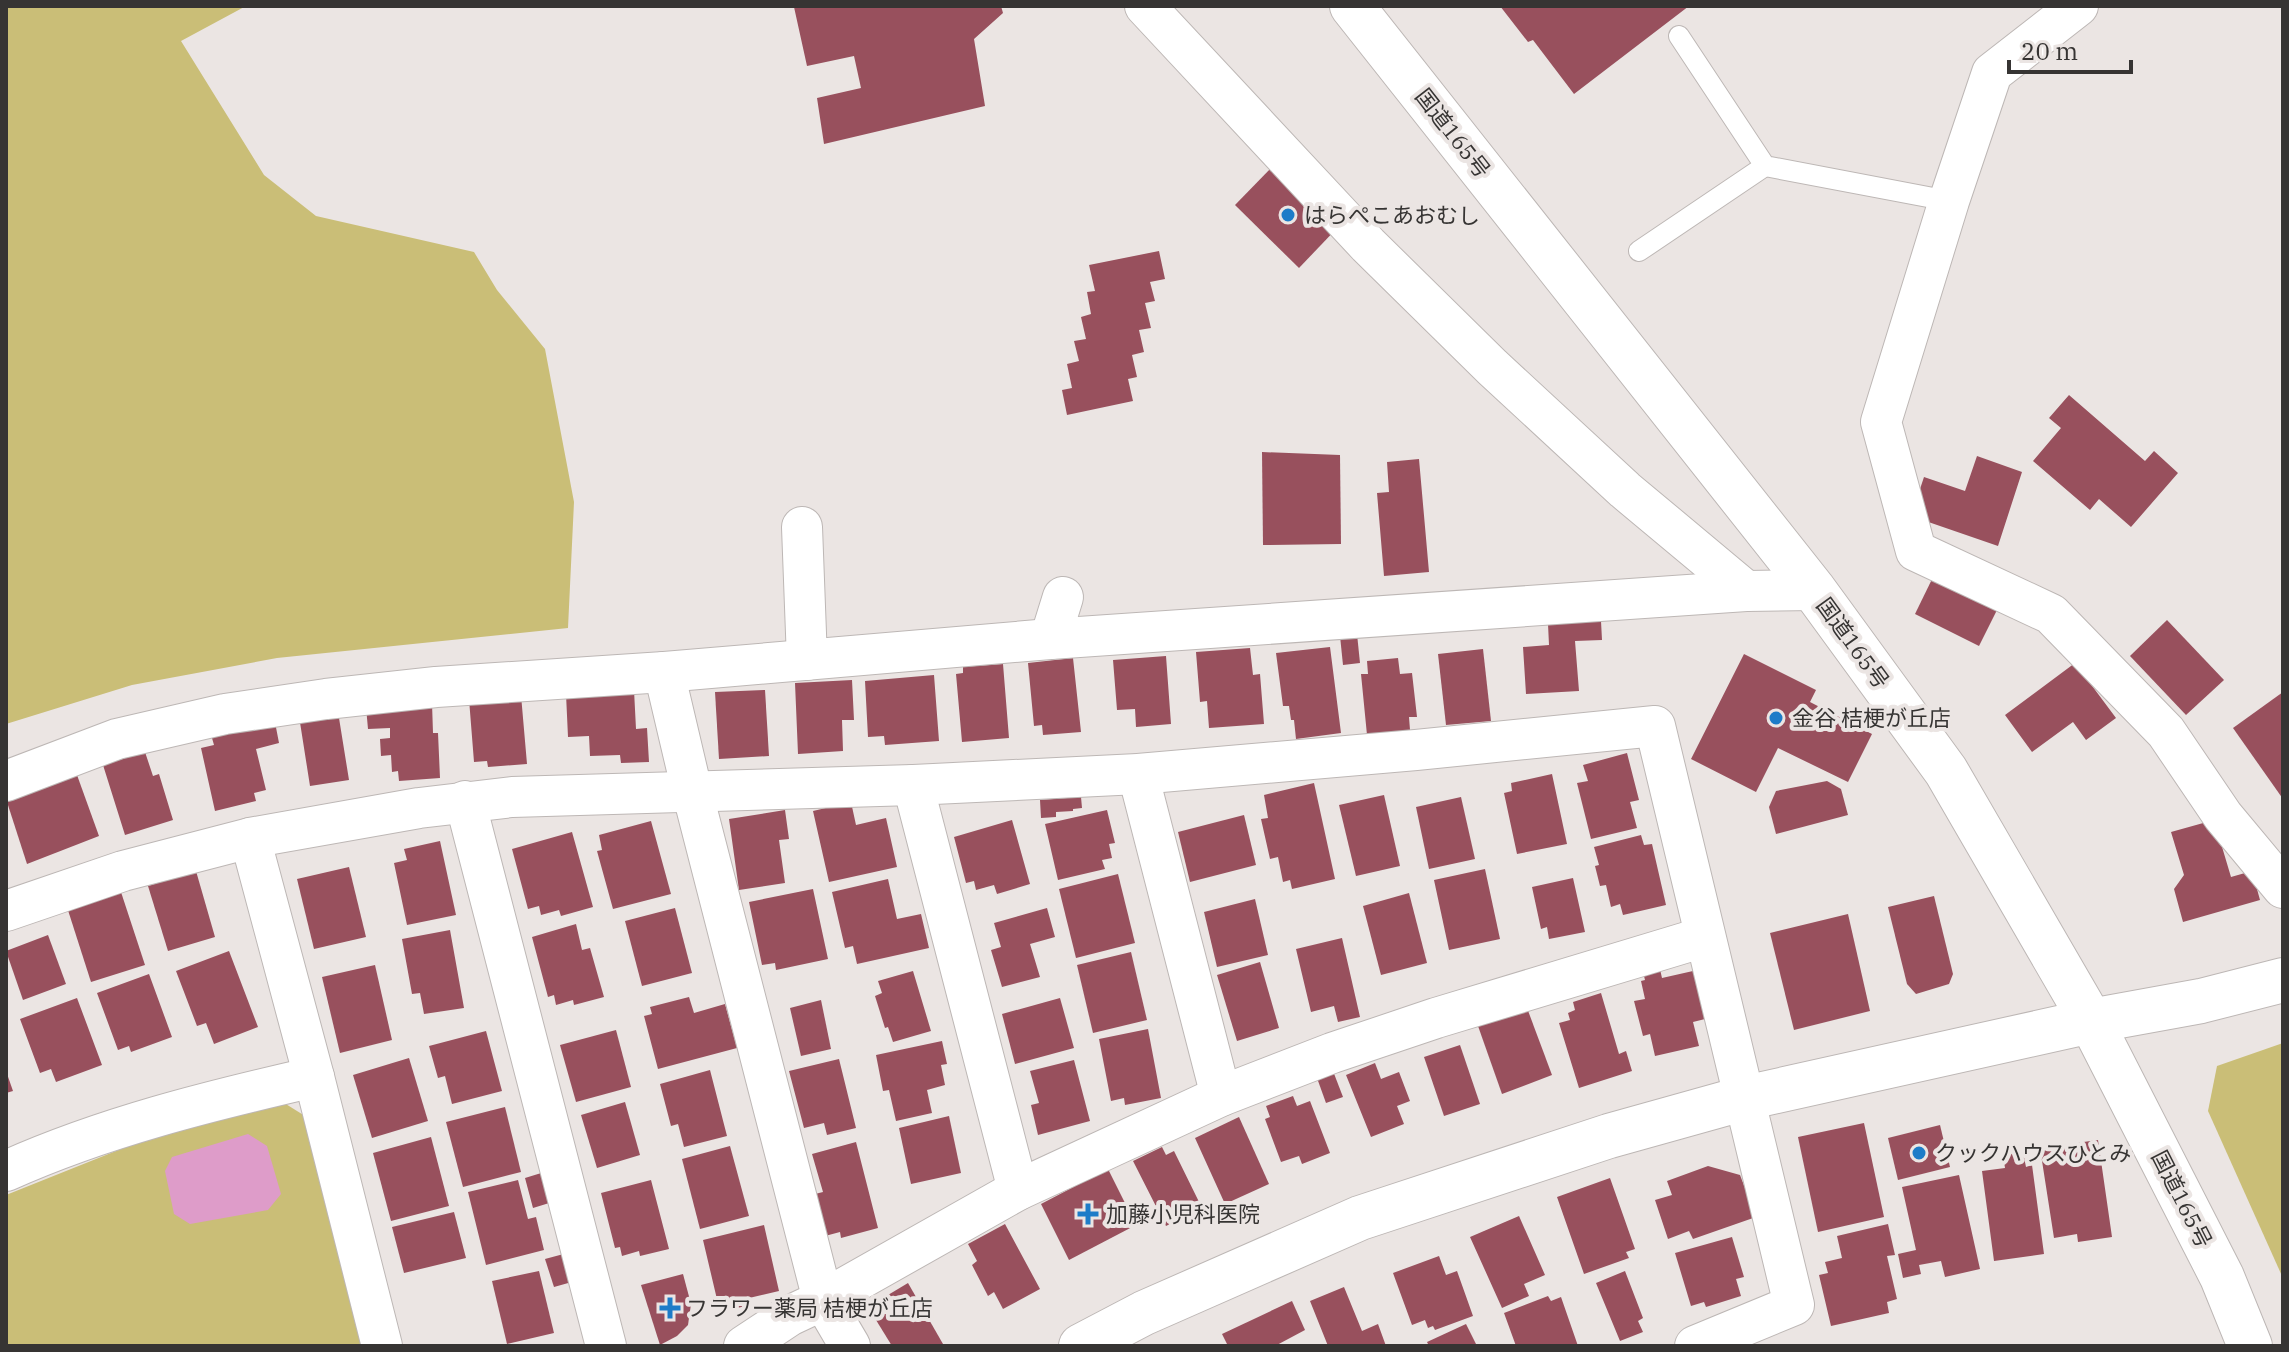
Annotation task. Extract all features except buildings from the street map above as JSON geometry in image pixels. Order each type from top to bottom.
[{"type":"main road","name":"国道165号","points":[[1352,6],[1814,590],[1946,771],[2091,1021],[2222,1277],[2250,1346]]},
{"type":"main road","points":[[1081,1346],[1220,1278],[1360,1218],[1609,1136],[1745,1098],[2091,1021],[2201,1001],[2283,980]]},
{"type":"street","points":[[1145,6],[1368,245],[1492,367],[1625,490],[1746,591]]},
{"type":"street","points":[[2078,6],[1992,73],[1881,422],[1916,551],[2051,614],[2166,732],[2223,816],[2283,888]]},
{"type":"street","points":[[802,527],[807,660]]},
{"type":"street","points":[[6,781],[117,739],[225,714],[436,687],[664,672],[1050,639],[1746,591],[1814,590]]},
{"type":"street","points":[[1050,639],[1063,597]]},
{"type":"street","points":[[664,672],[823,1300],[850,1346]]},
{"type":"street","points":[[6,911],[123,871],[250,838],[465,801],[1138,774],[1655,726],[1794,1305],[1695,1346]]},
{"type":"street","points":[[1138,774],[1221,1096]]},
{"type":"street","points":[[913,785],[1018,1190]]},
{"type":"street","points":[[465,801],[606,1346]]},
{"type":"street","points":[[250,838],[382,1346]]},
{"type":"street","points":[[744,1346],[789,1316],[1018,1190],[1221,1096],[1332,1053],[1436,1018],[1704,937]]},
{"type":"street","points":[[6,1171],[137,1123],[218,1099],[314,1077]]},
{"type":"lane","points":[[1679,36],[1765,166]]},
{"type":"lane","points":[[1639,251],[1765,166],[1949,201]]},
{"type":"shaded area","points":[[6,6],[246,6],[181,41],[264,175],[316,216],[474,252],[497,290],[545,349],[574,502],[568,628],[277,658],[132,685],[6,724]]},
{"type":"shaded area","points":[[2283,1043],[2282,1276],[2208,1111],[2217,1066]]},
{"type":"shaded area","points":[[281,1101],[305,1116],[363,1346],[6,1346],[6,1195],[151,1137]]},
{"type":"shaded area","points":[[248,1134],[267,1146],[281,1194],[268,1210],[190,1224],[174,1214],[165,1171],[172,1157]]},
{"type":"place","name":"はらぺこあおむし","points":[[1288,215]]},
{"type":"place","name":"金谷 桔梗が丘店","points":[[1776,718]]},
{"type":"place","name":"クックハウスひとみ","points":[[1919,1153]]},
{"type":"place","name":"加藤小児科医院","points":[[1088,1214]]},
{"type":"place","name":"フラワー薬局 桔梗が丘店","points":[[670,1308]]}]
